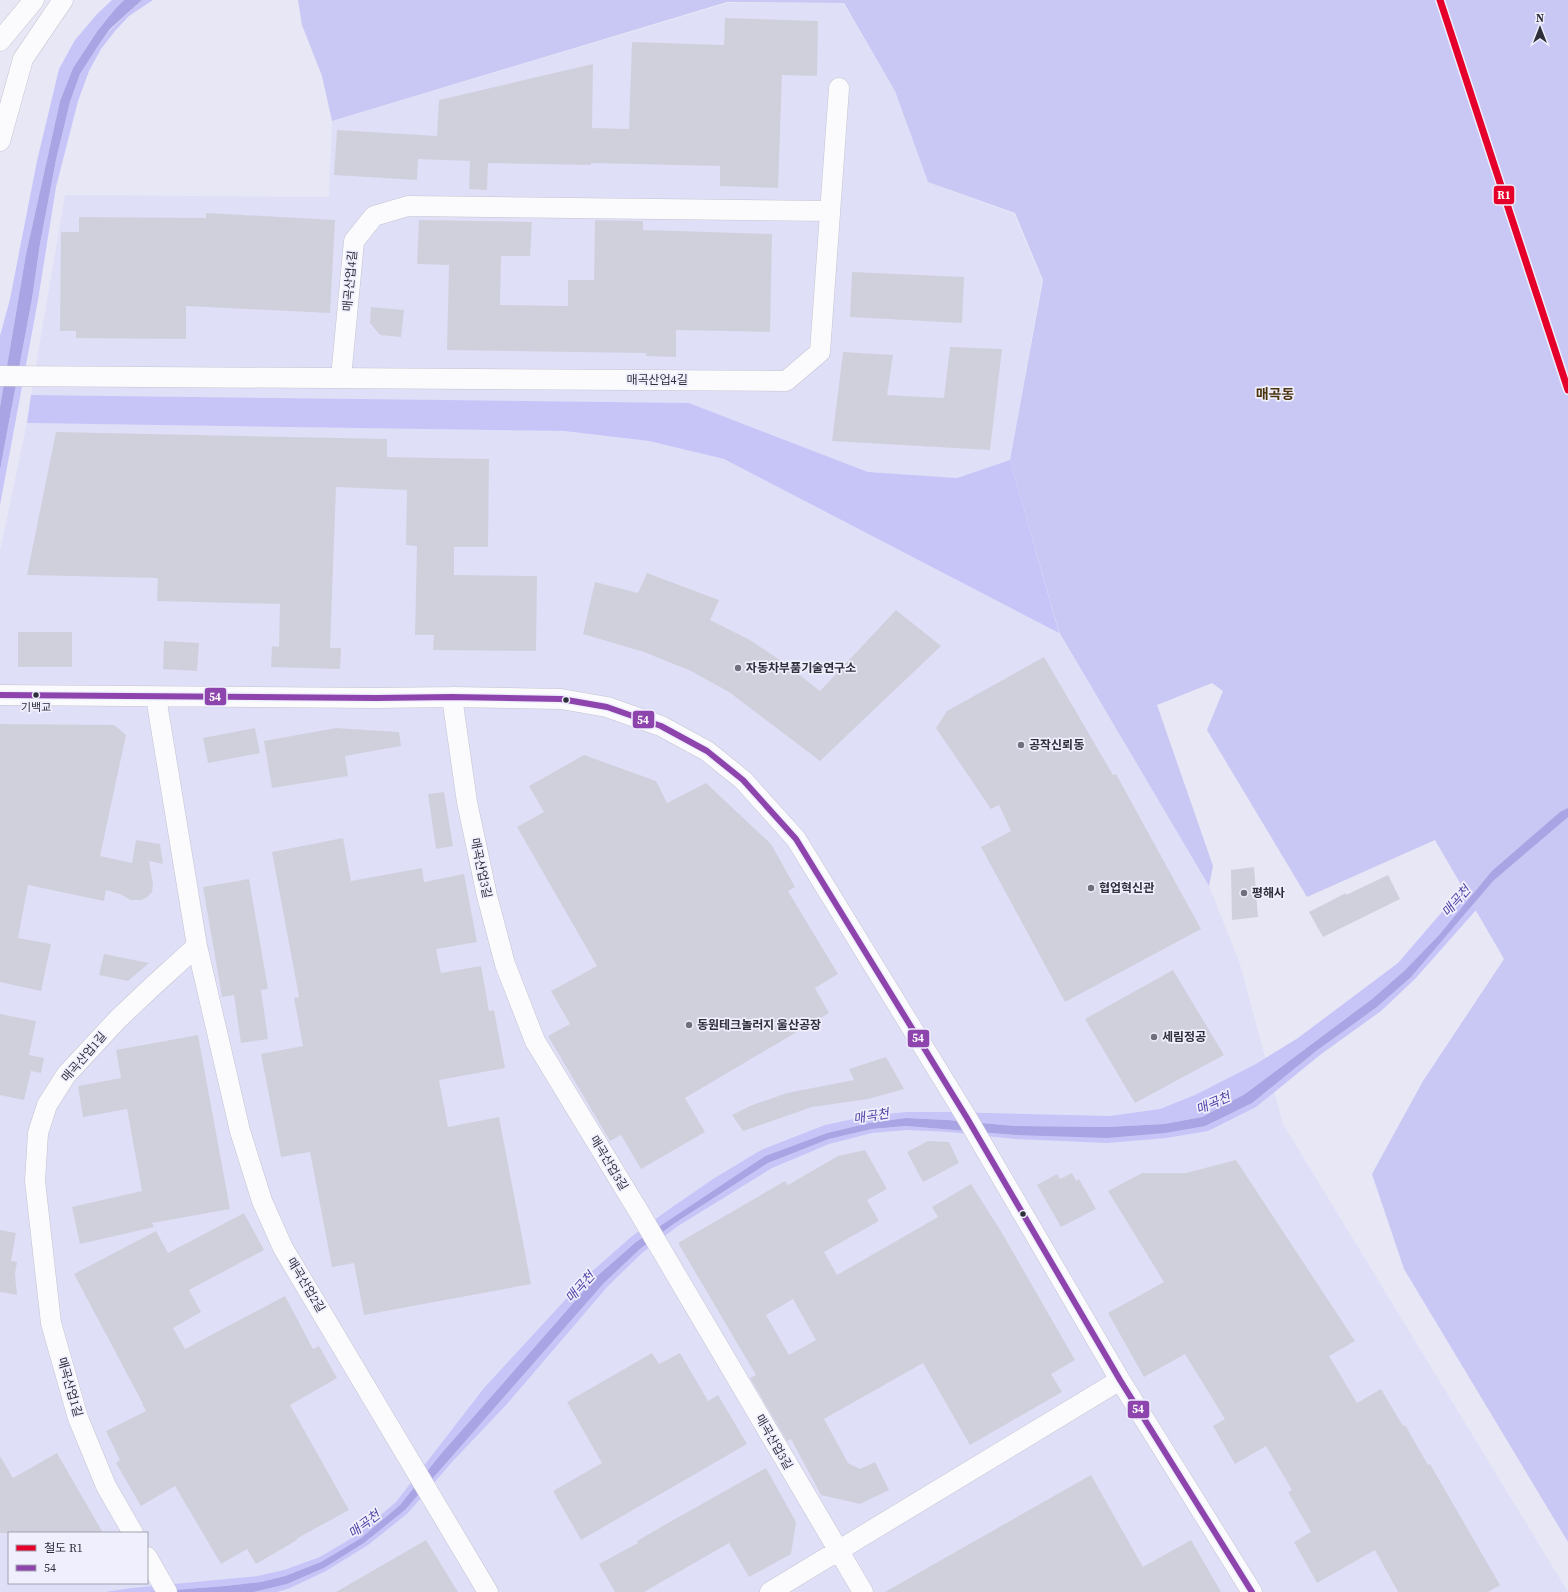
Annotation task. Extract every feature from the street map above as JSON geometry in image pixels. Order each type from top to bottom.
[{"type":"street","points":[[0,41],[34,0]]},
{"type":"street","points":[[0,141],[24,59],[63,0]]},
{"type":"street","name":"매곡산업4길","points":[[0,376],[786,381],[820,352],[839,88]]},
{"type":"street","name":"매곡산업4길","points":[[341,378],[354,241],[374,216],[408,206],[830,211]]},
{"type":"street","points":[[0,695],[376,698],[452,697],[561,699],[607,707],[661,726],[706,751],[744,780],[796,839],[967,1118],[1120,1380],[1252,1592]]},
{"type":"street","points":[[156,697],[197,946]]},
{"type":"street","name":"매곡산업3길","points":[[452,697],[467,802],[494,926],[514,988],[535,1041],[639,1212],[838,1552],[863,1592]]},
{"type":"street","name":"매곡산업2길","points":[[197,946],[240,1131],[262,1201],[283,1248],[410,1458],[488,1592]]},
{"type":"street","name":"매곡산업1길","points":[[132,1532],[106,1486],[78,1418],[51,1323],[35,1181],[38,1133],[47,1105],[66,1075],[118,1019],[197,946]]},
{"type":"street","points":[[770,1592],[1120,1380]]},
{"type":"street","points":[[148,1559],[162,1584]]},
{"type":"shaded area","points":[[112,0],[124,0],[98,30],[73,68],[60,101],[26,254],[0,407],[0,336],[10,299],[37,161],[59,69],[75,40],[97,14]]},
{"type":"shaded area","points":[[124,0],[142,0],[110,29],[98,46],[80,74],[70,102],[56,160],[40,244],[32,299],[0,470],[0,407],[26,254],[60,101],[73,68],[98,30]]},
{"type":"shaded area","points":[[142,0],[153,0],[129,16],[101,49],[89,71],[78,101],[56,187],[38,300],[0,505],[0,470],[32,299],[40,244],[56,160],[70,102],[80,74],[98,46],[110,30]]},
{"type":"shaded area","points":[[298,0],[1568,0],[1568,1542],[1404,1269],[1372,1174],[1423,1081],[1504,959],[1435,840],[1307,897],[1207,730],[1223,691],[1212,683],[1157,705],[1213,866],[1209,886],[1059,632],[1010,460],[1043,280],[1015,213],[928,182],[895,91],[844,3],[727,2],[332,121],[322,76],[302,25]]},
{"type":"shaded area","points":[[728,3],[843,3],[895,91],[928,182],[1014,214],[1042,280],[1010,460],[957,478],[868,472],[689,403],[31,395],[65,195],[329,197],[332,121]]},
{"type":"shaded area","points":[[31,395],[689,403],[868,472],[957,478],[1010,460],[1059,633],[724,459],[649,441],[564,431],[27,423]]},
{"type":"shaded area","points":[[27,423],[564,431],[649,441],[724,459],[1059,633],[1209,886],[1240,964],[1283,1124],[1568,1592],[0,1592],[0,551]]},
{"type":"shaded area","points":[[1549,804],[1439,935],[1404,971],[1372,999],[1245,1094],[1202,1117],[1164,1124],[1108,1127],[1015,1126],[906,1118],[869,1123],[827,1133],[765,1156],[636,1242],[596,1277],[440,1455],[400,1505],[361,1538],[321,1562],[285,1576],[261,1582],[148,1592],[105,1592],[258,1576],[284,1570],[320,1557],[357,1535],[396,1502],[484,1388],[589,1274],[631,1237],[668,1210],[713,1179],[761,1150],[825,1125],[868,1116],[906,1112],[1110,1116],[1160,1109],[1195,1095],[1256,1064],[1298,1038],[1398,963],[1485,862]]},
{"type":"shaded area","points":[[1568,808],[1568,817],[1493,881],[1411,977],[1377,1007],[1316,1051],[1252,1103],[1205,1126],[1165,1133],[1107,1138],[1015,1135],[906,1126],[872,1129],[829,1139],[768,1163],[675,1223],[640,1249],[604,1283],[405,1510],[364,1543],[324,1568],[287,1584],[254,1592],[148,1592],[261,1582],[285,1576],[321,1562],[361,1538],[400,1505],[440,1455],[596,1277],[636,1242],[765,1156],[827,1133],[869,1123],[906,1118],[1015,1126],[1108,1127],[1164,1124],[1202,1117],[1245,1094],[1372,999],[1404,971],[1439,935],[1492,871],[1560,812]]},
{"type":"shaded area","points":[[1493,881],[1492,892],[1415,979],[1381,1011],[1320,1055],[1256,1107],[1208,1131],[1166,1138],[1107,1143],[1015,1139],[949,1132],[907,1130],[872,1133],[829,1144],[772,1168],[678,1226],[642,1253],[608,1286],[507,1404],[452,1462],[408,1513],[368,1545],[326,1571],[290,1588],[277,1592],[254,1592],[287,1584],[324,1568],[364,1543],[405,1510],[604,1283],[640,1249],[675,1223],[768,1163],[829,1139],[872,1129],[906,1126],[1015,1135],[1205,1126],[1377,1007],[1411,976]]},
{"type":"building","points":[[725,18],[818,21],[817,76],[782,75],[778,188],[720,186],[720,166],[591,163],[591,165],[488,163],[487,190],[469,189],[470,161],[418,159],[417,180],[334,175],[337,130],[437,136],[439,100],[593,64],[592,128],[629,129],[632,42],[724,45]]},
{"type":"building","points":[[206,213],[335,220],[330,313],[186,306],[186,339],[76,338],[76,331],[60,331],[61,232],[79,232],[79,217],[206,218]]},
{"type":"building","points":[[419,220],[532,222],[530,256],[501,256],[500,305],[568,306],[568,280],[594,280],[595,220],[643,221],[643,230],[772,234],[770,332],[676,330],[676,357],[646,356],[646,353],[447,350],[449,265],[417,264]]},
{"type":"building","points":[[852,272],[964,277],[962,323],[850,317]]},
{"type":"building","points":[[371,307],[404,310],[401,337],[380,335],[370,323]]},
{"type":"building","points":[[950,347],[1002,349],[990,450],[832,441],[843,352],[893,355],[887,395],[944,398]]},
{"type":"building","points":[[56,432],[387,439],[387,457],[489,459],[488,547],[454,547],[454,575],[537,576],[536,651],[433,650],[434,635],[415,635],[417,546],[406,545],[407,490],[336,487],[330,648],[341,648],[340,669],[271,667],[272,646],[279,647],[280,604],[157,601],[158,578],[27,575]]},
{"type":"building","name":"자동차부품기술연구소","points":[[647,573],[719,600],[710,620],[750,640],[787,665],[820,691],[896,610],[941,646],[820,761],[729,692],[691,671],[644,652],[583,634],[595,582],[638,593]]},
{"type":"building","points":[[18,632],[72,632],[72,667],[18,667]]},
{"type":"building","points":[[164,641],[199,643],[197,671],[163,669]]},
{"type":"building","name":"협업혁신관","points":[[1044,657],[1113,775],[1116,774],[1201,929],[1065,1002],[981,847],[1011,831],[999,805],[991,809],[936,728],[947,711]]},
{"type":"building","points":[[0,724],[114,725],[126,735],[100,856],[132,863],[136,840],[160,844],[163,864],[149,861],[153,884],[152,892],[141,900],[131,900],[120,894],[106,890],[104,901],[28,885],[18,938],[51,944],[41,991],[0,982]]},
{"type":"building","points":[[255,728],[260,753],[208,763],[203,738]]},
{"type":"building","points":[[336,728],[399,732],[401,746],[345,756],[348,776],[272,788],[264,741]]},
{"type":"building","points":[[584,755],[656,781],[667,803],[706,783],[771,844],[795,887],[788,891],[838,974],[815,988],[829,1013],[685,1098],[705,1132],[641,1169],[621,1135],[610,1141],[548,1036],[570,1024],[551,991],[597,966],[517,827],[544,812],[529,786]]},
{"type":"building","points":[[444,792],[453,846],[436,849],[428,794]]},
{"type":"building","points":[[343,838],[351,881],[422,868],[424,882],[464,874],[477,942],[436,949],[441,973],[481,966],[489,1011],[494,1010],[505,1068],[439,1080],[448,1127],[499,1117],[531,1284],[364,1315],[354,1263],[332,1267],[310,1152],[281,1157],[261,1054],[303,1046],[294,998],[299,997],[272,852]]},
{"type":"building","name":"평해사","points":[[1254,867],[1258,917],[1232,920],[1231,870]]},
{"type":"building","points":[[1388,875],[1400,899],[1323,937],[1309,912],[1346,893],[1346,895]]},
{"type":"building","points":[[249,879],[268,989],[261,990],[268,1039],[241,1043],[234,995],[222,997],[203,887]]},
{"type":"building","points":[[104,954],[149,963],[128,981],[99,975]]},
{"type":"building","name":"세림정공","points":[[1173,970],[1224,1055],[1135,1103],[1085,1019]]},
{"type":"building","points":[[0,1014],[36,1021],[29,1055],[44,1058],[41,1073],[31,1071],[24,1100],[0,1095]]},
{"type":"building","points":[[198,1035],[230,1209],[152,1223],[154,1227],[80,1244],[72,1207],[142,1191],[127,1109],[83,1117],[78,1086],[121,1078],[116,1050]]},
{"type":"building","points":[[886,1057],[904,1089],[868,1099],[812,1107],[743,1131],[732,1115],[750,1106],[787,1093],[854,1080],[849,1069]]},
{"type":"building","points":[[928,1141],[949,1142],[959,1163],[923,1182],[907,1152]]},
{"type":"building","points":[[865,1150],[887,1189],[867,1200],[879,1221],[824,1252],[837,1275],[938,1217],[932,1207],[971,1184],[1002,1233],[1075,1360],[1051,1374],[1062,1392],[970,1445],[923,1363],[824,1419],[848,1463],[860,1469],[875,1462],[889,1490],[860,1504],[821,1495],[791,1439],[787,1441],[750,1378],[756,1375],[678,1243],[785,1181],[788,1185],[838,1156]],"holes":[[[793,1299],[816,1340],[789,1355],[766,1315]]]},
{"type":"building","points":[[1236,1160],[1355,1341],[1329,1356],[1357,1403],[1381,1389],[1403,1426],[1405,1425],[1428,1465],[1430,1464],[1500,1585],[1488,1592],[1398,1592],[1375,1550],[1317,1583],[1294,1542],[1311,1532],[1288,1492],[1292,1490],[1266,1446],[1235,1464],[1213,1426],[1225,1419],[1185,1354],[1144,1377],[1108,1313],[1164,1282],[1108,1191],[1142,1173],[1186,1173]]},
{"type":"building","points":[[1072,1173],[1076,1181],[1079,1179],[1096,1209],[1061,1227],[1037,1185],[1057,1174],[1060,1179]]},
{"type":"building","points":[[244,1213],[264,1250],[189,1290],[201,1312],[173,1328],[185,1349],[285,1296],[313,1349],[319,1346],[337,1378],[290,1405],[349,1510],[296,1539],[297,1540],[256,1564],[247,1549],[221,1564],[175,1486],[141,1506],[116,1463],[120,1460],[106,1431],[146,1411],[74,1274],[156,1231],[168,1253]]},
{"type":"building","points":[[0,1230],[16,1233],[11,1261],[17,1262],[15,1274],[17,1295],[0,1292]]},
{"type":"building","points":[[652,1353],[659,1364],[680,1353],[708,1401],[718,1395],[747,1444],[581,1540],[553,1491],[602,1463],[567,1402]]},
{"type":"building","points":[[57,1453],[102,1532],[0,1533],[0,1456],[13,1478]]},
{"type":"building","points":[[766,1468],[796,1522],[791,1554],[749,1577],[729,1543],[644,1592],[615,1592],[599,1564],[638,1543],[637,1541]]},
{"type":"building","points":[[1091,1475],[1143,1567],[1191,1540],[1221,1592],[885,1592]]},
{"type":"building","points":[[426,1540],[458,1592],[336,1592]]},
{"type":"rail line","name":"R1","points":[[1440,0],[1568,390]]},
{"type":"transit line","name":"54","points":[[0,695],[376,698],[452,697],[561,699],[607,707],[661,726],[707,751],[743,780],[796,839],[967,1118],[1120,1380],[1252,1592]]},
{"type":"place","name":"자동차부품기술연구소","points":[[738,668]]},
{"type":"place","name":"기백교","points":[[36,695]]},
{"type":"place","name":"공작신뢰동","points":[[1021,745]]},
{"type":"place","name":"협업혁신관","points":[[1091,888]]},
{"type":"place","name":"평해사","points":[[1244,893]]},
{"type":"place","name":"동원테크놀러지 울산공장","points":[[689,1025]]},
{"type":"place","name":"세림정공","points":[[1154,1037]]},
{"type":"district","name":"매곡동","points":[[1275,394]]},
{"type":"water label","name":"매곡천","points":[[1456,901]]},
{"type":"water label","name":"매곡천","points":[[1213,1103]]},
{"type":"water label","name":"매곡천","points":[[871,1116]]},
{"type":"water label","name":"매곡천","points":[[580,1287]]},
{"type":"water label","name":"매곡천","points":[[364,1524]]}]
